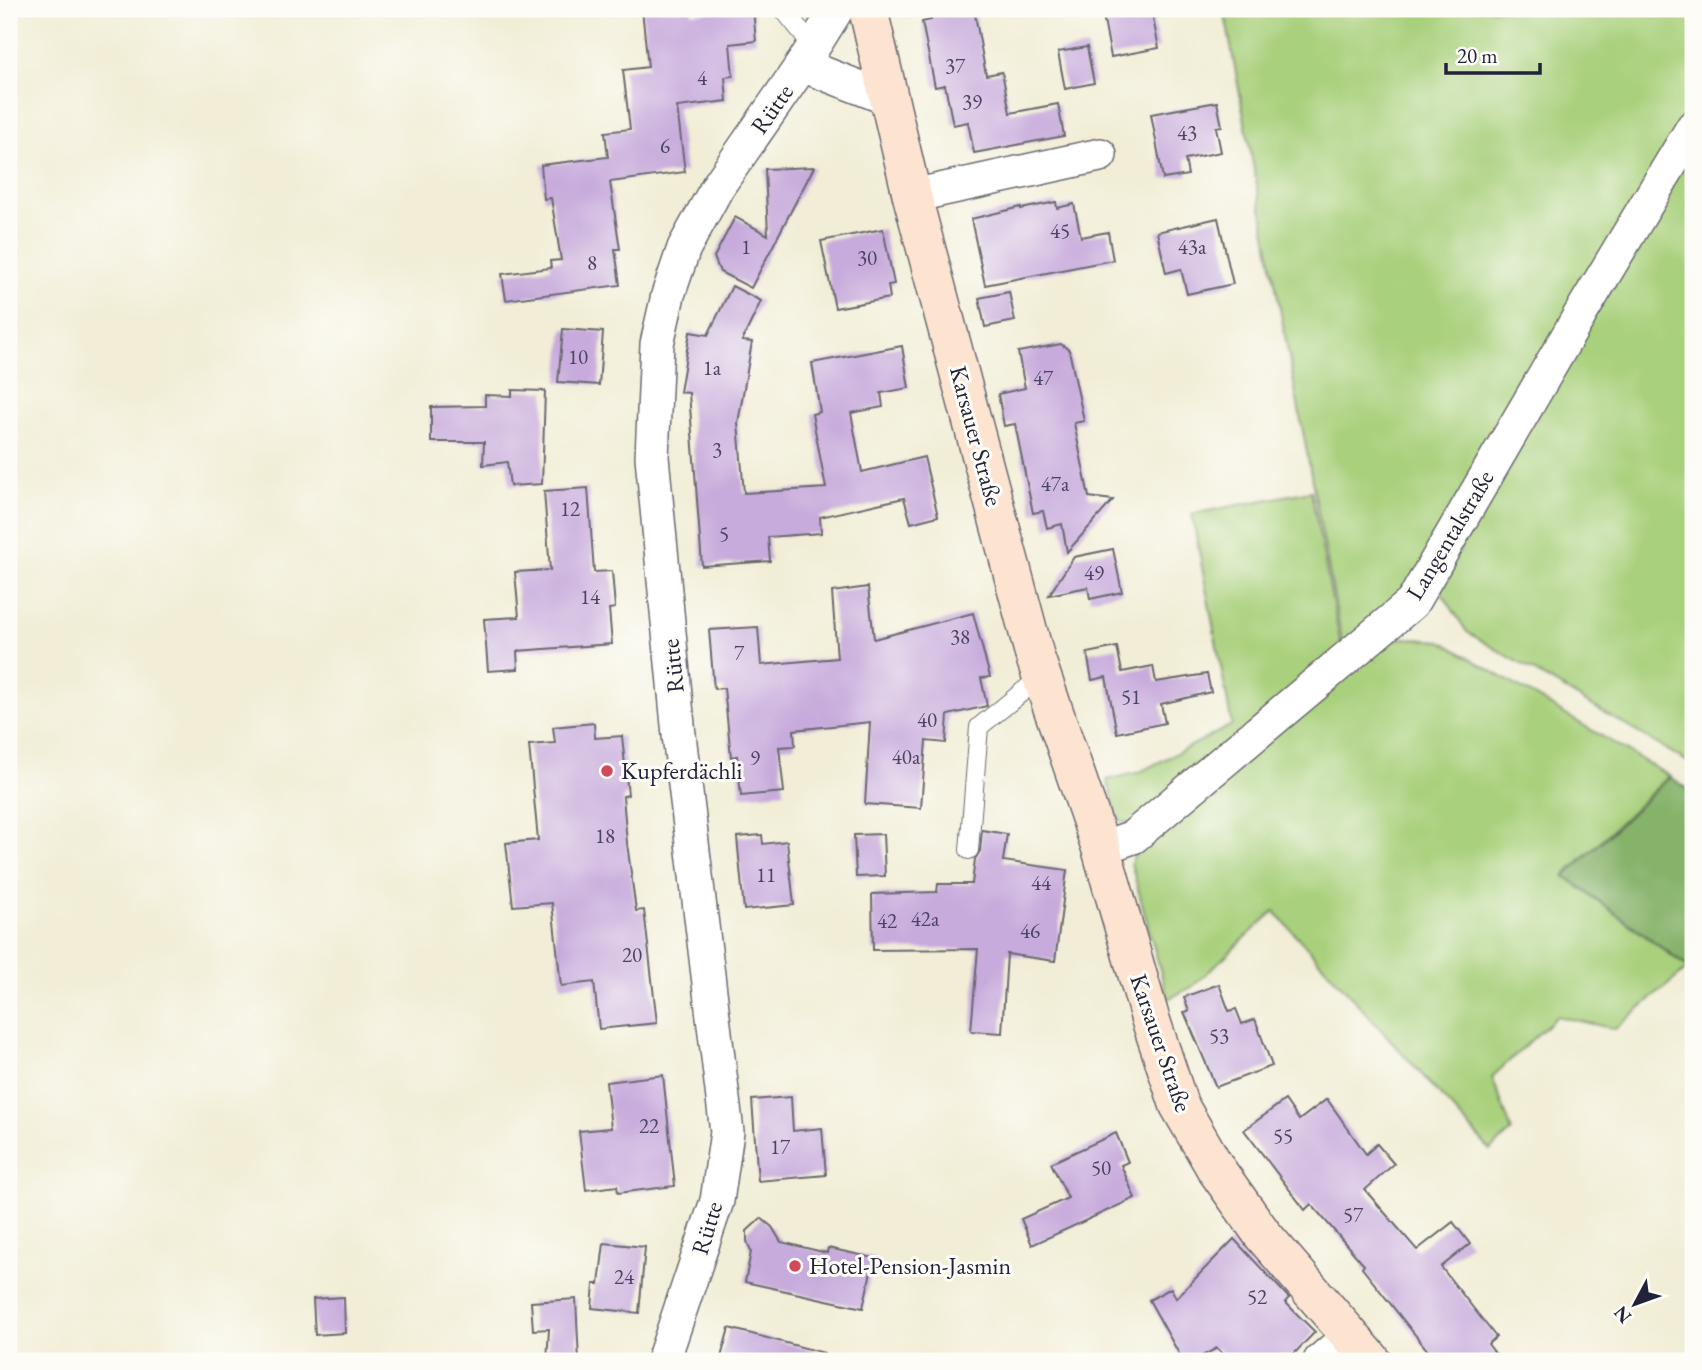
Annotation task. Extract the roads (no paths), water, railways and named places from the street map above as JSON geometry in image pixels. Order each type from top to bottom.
[{"type":"street","name":"Rütte","points":[[663,1361],[717,1201],[727,1132],[679,735],[652,457],[657,344],[668,295],[684,248],[718,186],[810,53],[837,9]]},
{"type":"street","name":"Karsauer Straße","points":[[868,9],[912,196],[1042,676],[1101,848],[1150,1018],[1179,1105],[1216,1169],[1263,1235],[1361,1349]]},
{"type":"street","points":[[810,53],[889,99]]},
{"type":"street","name":"Langentalstraße","points":[[1101,848],[1133,836],[1412,603],[1584,307],[1693,127]]},
{"type":"street","points":[[912,196],[1100,155]]},
{"type":"street","points":[[1320,1361],[1361,1349]]},
{"type":"lane","points":[[783,9],[804,35],[810,53]]},
{"type":"lane","points":[[969,850],[979,727],[1042,676]]},
{"type":"place","name":"Kupferdächli","points":[[607,771]]},
{"type":"place","name":"Hotel-Pension-Jasmin","points":[[795,1266]]}]
